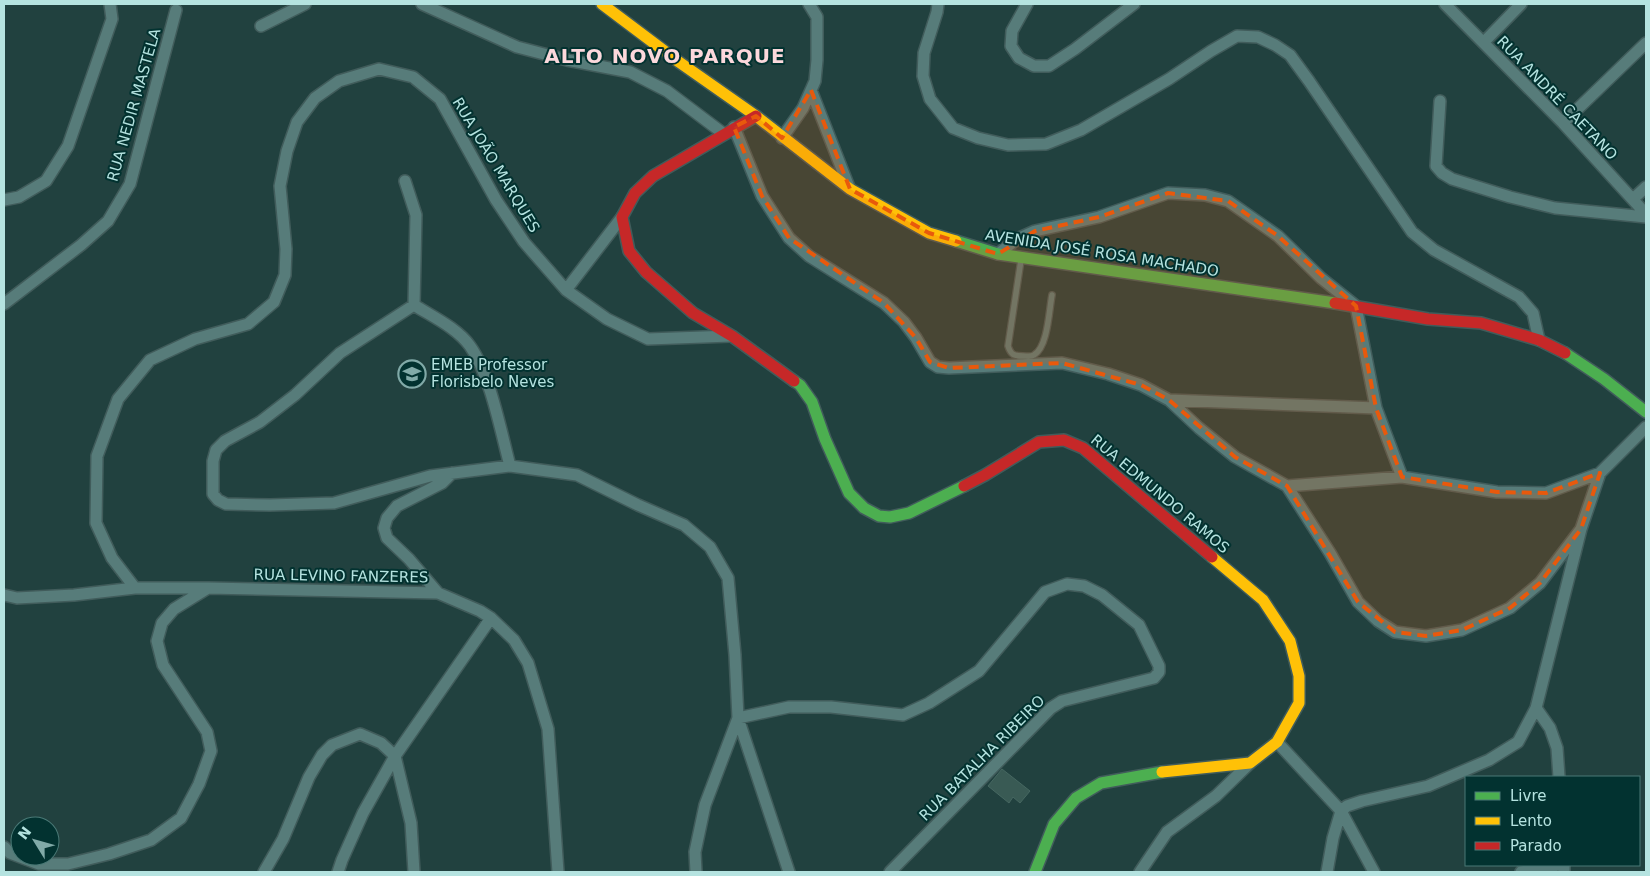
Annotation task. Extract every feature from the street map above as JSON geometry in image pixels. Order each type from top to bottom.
[{"type":"street","points":[[4,200],[19,197],[46,181],[68,146],[112,19],[110,4]]},
{"type":"street","points":[[261,26],[305,4]]},
{"type":"street","points":[[422,4],[517,47],[567,60],[630,72],[667,91],[729,130],[762,196],[788,238],[809,256],[884,303],[904,322],[930,362],[938,367],[1062,363],[1108,374],[1141,385],[1169,400],[1199,428],[1235,457],[1288,486],[1358,602],[1378,621],[1395,632],[1426,636],[1462,630],[1510,608],[1540,582],[1581,529]]},
{"type":"street","name":"AVENIDA JOSÉ ROSA MACHADO","points":[[602,4],[679,62],[756,116],[782,138],[850,188],[871,202],[929,233],[998,254],[1022,258],[1428,318],[1481,323],[1539,340],[1555,347],[1604,379],[1646,412]]},
{"type":"street","points":[[782,138],[804,108],[815,81],[817,17],[810,4]]},
{"type":"street","points":[[938,4],[924,53],[923,76],[930,99],[952,128],[978,138],[1008,145],[1046,144],[1081,130],[1169,79],[1237,36],[1258,37],[1275,45],[1290,56],[1309,81],[1412,232],[1434,250],[1519,297],[1533,313],[1539,340]]},
{"type":"street","points":[[1027,4],[1012,31],[1011,46],[1019,58],[1034,66],[1049,66],[1075,49],[1134,4]]},
{"type":"street","name":"RUA ANDRÉ CAETANO","points":[[1444,4],[1563,123],[1646,215]]},
{"type":"street","points":[[1484,42],[1521,4]]},
{"type":"street","name":"RUA NEDIR MASTELA","points":[[4,304],[82,245],[108,221],[130,184],[176,10]]},
{"type":"street","points":[[1563,123],[1646,43]]},
{"type":"street","name":"RUA JOÃO MARQUES","points":[[135,588],[112,558],[96,523],[97,456],[118,399],[150,360],[195,340],[248,324],[274,302],[286,275],[286,249],[280,186],[287,151],[297,122],[315,98],[339,81],[379,69],[413,77],[440,99],[496,200],[524,242],[566,290],[607,319],[648,339],[732,336]]},
{"type":"street","points":[[811,90],[850,188]]},
{"type":"street","points":[[1440,102],[1436,166],[1442,174],[1452,179],[1510,197],[1555,208],[1646,215]]},
{"type":"street","points":[[566,290],[622,217],[634,193],[653,176],[756,116]]},
{"type":"street","points":[[405,180],[416,215],[414,305]]},
{"type":"street","points":[[1633,199],[1646,187]]},
{"type":"street","points":[[998,254],[1018,239],[1035,232],[1099,217],[1168,193],[1205,195],[1228,201],[1278,236],[1321,278],[1356,306],[1376,408],[1402,477]]},
{"type":"street","name":"RUA EDMUNDO RAMOS","points":[[622,217],[629,251],[646,272],[693,313],[732,336],[800,386],[812,402],[825,439],[849,493],[864,508],[879,516],[890,517],[909,512],[985,476],[1039,442],[1064,440],[1084,448],[1263,600],[1290,641],[1299,676],[1299,703],[1277,742],[1250,763]]},
{"type":"street","points":[[414,305],[454,331],[470,346],[485,376],[510,466]]},
{"type":"street","points":[[414,305],[340,353],[295,395],[260,422],[224,441],[216,450],[213,461],[213,494],[218,500],[226,504],[334,503],[430,476],[510,466],[578,476],[684,525],[710,547],[728,578],[735,654],[738,718],[789,872]]},
{"type":"street","points":[[1169,400],[1376,408]]},
{"type":"street","points":[[1288,486],[1402,477],[1497,492],[1546,493],[1600,473],[1646,427]]},
{"type":"street","points":[[1327,872],[1333,838],[1341,811],[1347,806],[1428,786],[1489,760],[1518,742],[1536,708],[1581,529],[1600,473]]},
{"type":"street","points":[[438,593],[387,538],[384,528],[387,518],[396,506],[442,483],[452,474]]},
{"type":"street","name":"RUA BATALHA RIBEIRO","points":[[738,718],[789,707],[831,707],[903,715],[929,703],[979,671],[1045,592],[1067,584],[1084,586],[1102,595],[1139,625],[1159,666],[1159,672],[1154,678],[1062,701],[1052,708],[890,872]]},
{"type":"street","name":"RUA LEVINO FANZERES","points":[[4,595],[17,598],[74,595],[135,588],[438,593],[480,611],[491,618],[514,640],[528,663],[548,729],[558,872]]},
{"type":"street","points":[[4,847],[10,853],[38,864],[68,864],[109,854],[151,840],[181,818],[199,784],[211,751],[207,732],[163,665],[156,641],[162,623],[174,609],[208,588]]},
{"type":"street","points":[[338,872],[363,812],[395,756],[491,618]]},
{"type":"street","points":[[1536,708],[1550,728],[1557,748],[1559,776]]},
{"type":"street","points":[[696,872],[695,852],[705,805],[738,718]]},
{"type":"street","points":[[264,872],[283,838],[308,777],[322,755],[332,745],[360,734],[382,743],[395,756],[411,823],[414,872]]},
{"type":"street","points":[[1277,742],[1341,811],[1374,872]]},
{"type":"street","points":[[1036,872],[1054,824],[1076,798],[1101,783],[1162,772],[1250,763]]},
{"type":"street","points":[[1140,872],[1167,832],[1216,796],[1250,763]]},
{"type":"street","points":[[1521,872],[1553,866]]},
{"type":"lane","points":[[1022,258],[1008,346],[1010,352],[1015,356],[1032,356],[1039,351],[1044,343],[1052,295]]},
{"type":"highlighted area","points":[[811,90],[850,189],[929,233],[998,254],[1035,231],[1099,217],[1168,193],[1228,201],[1278,236],[1356,306],[1376,408],[1402,477],[1497,492],[1546,493],[1600,473],[1581,529],[1540,583],[1510,608],[1462,630],[1426,636],[1395,632],[1358,602],[1287,486],[1235,457],[1169,400],[1141,385],[1062,363],[949,368],[930,362],[916,338],[884,303],[789,238],[762,196],[734,127],[756,116],[782,138]]},
{"type":"building","points":[[1002,769],[1030,791],[1020,803],[1013,797],[1009,803],[988,786]]},
{"type":"traffic: fast","points":[[956,241],[998,254],[1335,303]]},
{"type":"traffic: fast","points":[[1565,353],[1604,379],[1646,412]]},
{"type":"traffic: fast","points":[[794,381],[800,385],[812,402],[825,439],[849,493],[864,508],[879,516],[890,517],[909,513],[964,486]]},
{"type":"traffic: fast","points":[[1035,872],[1054,824],[1076,798],[1101,783],[1162,772]]},
{"type":"traffic: slow","points":[[602,4],[679,62],[756,116],[850,189],[929,233],[956,241]]},
{"type":"traffic: slow","points":[[1162,772],[1250,763],[1277,742],[1299,703],[1299,676],[1290,641],[1263,600],[1212,557]]},
{"type":"traffic: jam","points":[[756,116],[653,176],[635,193],[622,217],[629,251],[646,272],[693,313],[732,336],[794,381]]},
{"type":"traffic: jam","points":[[1335,303],[1428,319],[1481,323],[1539,340],[1565,353]]},
{"type":"traffic: jam","points":[[964,486],[1039,442],[1064,440],[1083,448],[1212,557]]},
{"type":"place","name":"EMEB Professor Florisbelo Neves","points":[[412,374]]},
{"type":"district","name":"ALTO NOVO PARQUE","points":[[665,56]]}]
